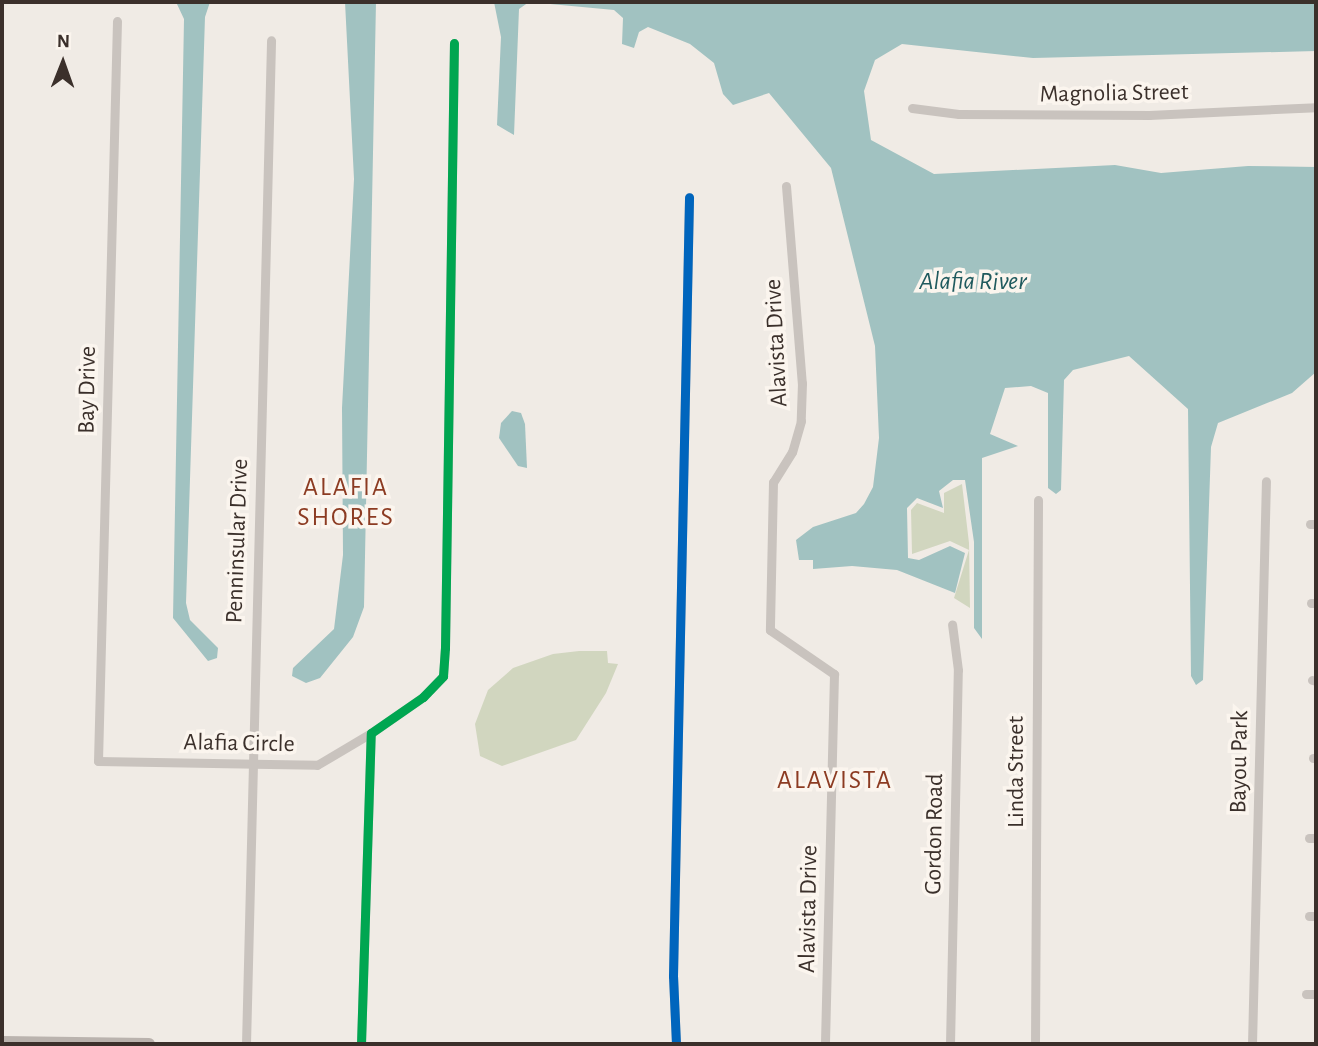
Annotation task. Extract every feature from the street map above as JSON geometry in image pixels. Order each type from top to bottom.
[{"type":"main road","points":[[2,1042],[149,1044]]},
{"type":"street","name":"Bay Drive","points":[[98,761],[117,21]]},
{"type":"street","name":"Penninsular Drive","points":[[246,1044],[271,40]]},
{"type":"street","name":"Alafia Circle","points":[[98,761],[317,765],[371,733],[423,697],[443,676],[454,43]]},
{"type":"street","name":"Magnolia Street","points":[[912,108],[959,114],[1149,115],[1316,107]]},
{"type":"street","name":"Alavista Drive","points":[[786,186],[802,383],[801,421],[792,452],[773,482],[770,630],[834,674],[825,1044]]},
{"type":"street","points":[[676,1044],[673,976],[689,197]]},
{"type":"street","name":"Bayou Park","points":[[1252,1044],[1266,481]]},
{"type":"street","name":"Linda Street","points":[[1035,1044],[1038,500]]},
{"type":"street","name":"Gordon Road","points":[[950,1044],[958,670],[952,624]]},
{"type":"street","points":[[361,1044],[371,733]]},
{"type":"green space","points":[[962,484],[969,543],[970,608],[954,598],[969,550],[950,541],[912,554],[911,510],[917,503],[944,513],[944,493]]},
{"type":"green space","points":[[607,651],[608,663],[618,664],[606,693],[576,740],[502,766],[480,756],[475,724],[488,690],[513,668],[553,654]]},
{"type":"water","points":[[176,2],[210,2],[205,17],[186,603],[190,620],[218,648],[217,658],[208,661],[173,618],[184,19]]},
{"type":"water","points":[[345,2],[376,2],[364,607],[353,637],[320,678],[306,683],[292,676],[293,668],[334,629],[343,555],[342,408],[354,179]]},
{"type":"water","points":[[494,2],[529,2],[519,9],[514,135],[497,125],[501,37]]},
{"type":"water","name":"Alafia River","points":[[529,2],[1316,2],[1316,51],[1033,58],[902,44],[875,60],[864,91],[871,140],[934,174],[1115,165],[1161,173],[1248,166],[1316,167],[1316,372],[1292,393],[1218,423],[1211,447],[1203,680],[1196,685],[1191,676],[1188,409],[1129,356],[1073,370],[1064,380],[1061,490],[1056,494],[1048,488],[1048,393],[1031,386],[1005,388],[990,434],[1018,446],[982,458],[982,639],[974,628],[974,542],[965,480],[953,480],[939,491],[943,508],[917,498],[907,508],[908,558],[919,560],[950,546],[965,553],[955,593],[897,570],[852,566],[813,569],[813,560],[799,560],[796,540],[813,527],[856,513],[864,504],[873,487],[879,438],[875,346],[831,168],[769,93],[733,105],[723,94],[714,63],[690,44],[648,27],[639,32],[634,48],[622,44],[623,18],[614,10]]},
{"type":"water","points":[[512,411],[521,413],[525,424],[527,468],[518,466],[499,438],[501,423]]},
{"type":"transit line","points":[[361,1044],[371,733],[423,697],[443,676],[454,43]]},
{"type":"transit line","points":[[676,1044],[673,976],[689,197]]},
{"type":"district","name":"ALAFIA SHORES","points":[[346,503]]},
{"type":"district","name":"ALAVISTA","points":[[835,781]]}]
